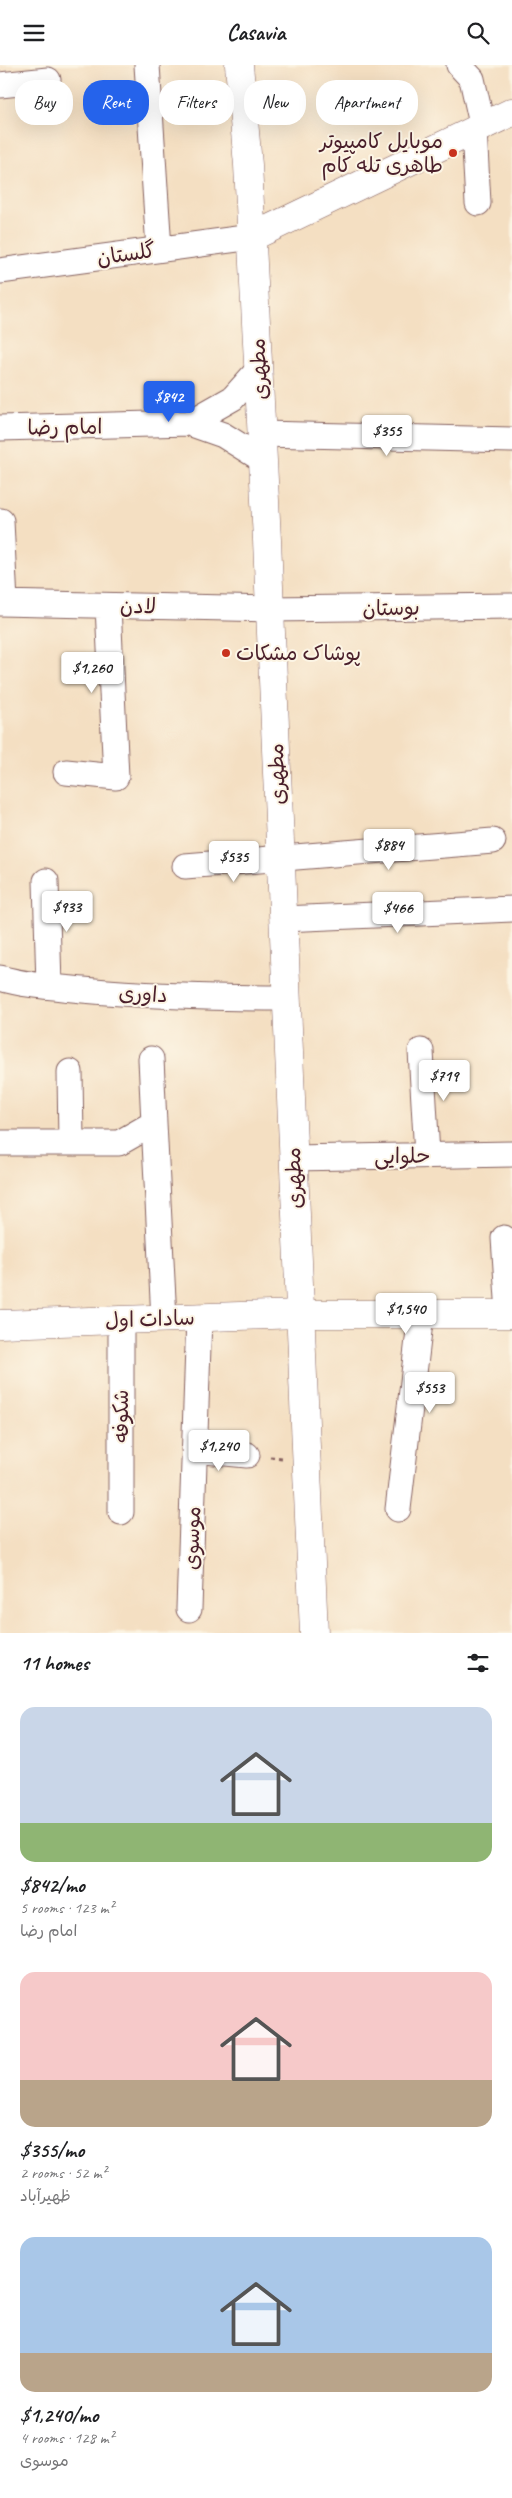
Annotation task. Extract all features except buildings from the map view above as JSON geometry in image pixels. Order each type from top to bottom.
[{"type":"street","points":[[148,65],[159,249]]},
{"type":"street","name":"مطهری","points":[[239,65],[252,237],[263,447],[314,1633]]},
{"type":"street","points":[[460,65],[472,79],[478,127],[478,203]]},
{"type":"street","points":[[0,85],[15,83]]},
{"type":"street","points":[[252,237],[512,111]]},
{"type":"street","name":"گلستان","points":[[0,271],[252,237]]},
{"type":"street","points":[[190,423],[233,398],[258,370]]},
{"type":"street","points":[[190,423],[263,447],[512,440]]},
{"type":"street","name":"امام رضا","points":[[0,428],[190,423]]},
{"type":"street","name":"لادن","points":[[1,521],[3,603],[270,609]]},
{"type":"street","points":[[66,772],[116,777],[108,605]]},
{"type":"street","name":"بوستان","points":[[270,609],[512,606]]},
{"type":"street","points":[[185,867],[493,841]]},
{"type":"street","points":[[46,881],[49,986]]},
{"type":"street","points":[[283,919],[512,909]]},
{"type":"street","name":"داوری","points":[[0,978],[19,983],[111,992],[219,998],[286,998]]},
{"type":"street","points":[[422,1051],[426,1155]]},
{"type":"street","points":[[151,1059],[164,1319]]},
{"type":"street","points":[[70,1072],[71,1143]]},
{"type":"street","points":[[0,1143],[119,1143],[154,1123]]},
{"type":"street","name":"حلوایی","points":[[293,1158],[512,1154]]},
{"type":"street","points":[[504,1238],[510,1315]]},
{"type":"street","name":"سادات اول","points":[[0,1324],[300,1314],[510,1315]]},
{"type":"street","points":[[398,1509],[422,1314]]},
{"type":"street","name":"موسوی","points":[[190,1609],[199,1317]]},
{"type":"street","name":"شکوفه","points":[[121,1320],[121,1512]]},
{"type":"street","points":[[194,1450],[247,1455]]},
{"type":"path","points":[[247,1455],[306,1460]]},
{"type":"place","name":"موبایل کامپیوتر طاهری تله کام","points":[[453,153]]},
{"type":"place","name":"پوشاک مشکات","points":[[226,653]]}]
